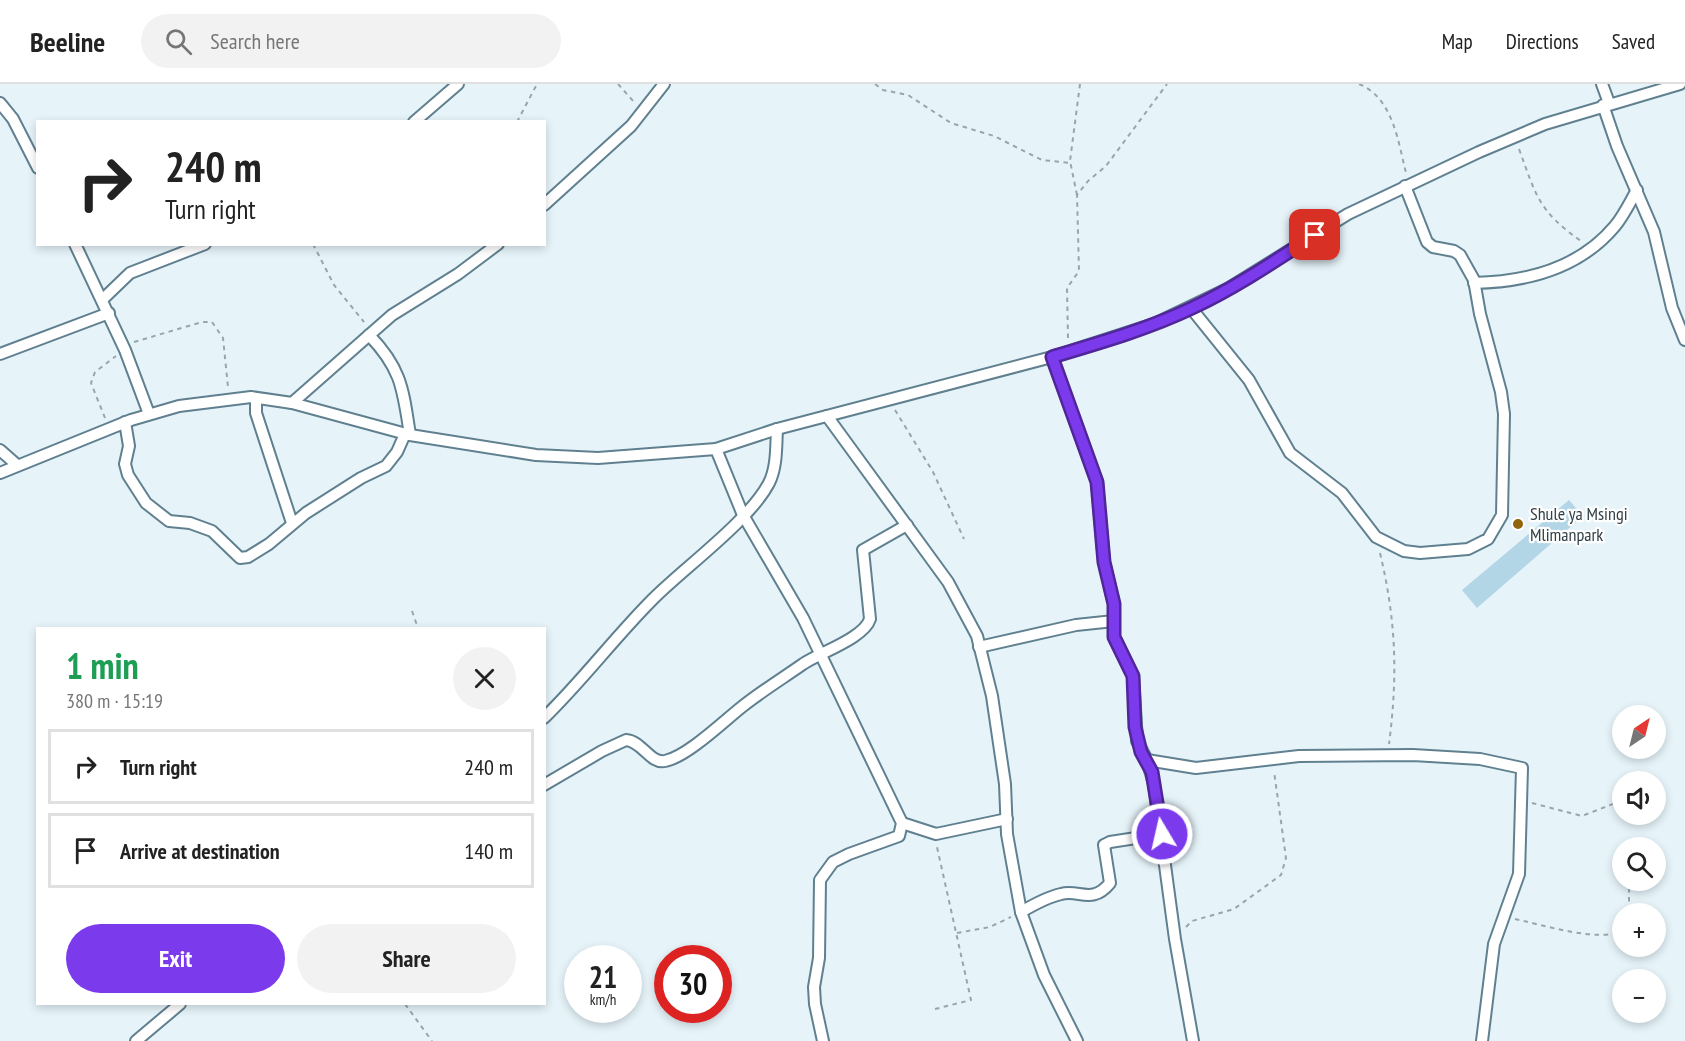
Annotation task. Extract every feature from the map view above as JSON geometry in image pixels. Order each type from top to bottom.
[{"type":"street","points":[[416,120],[458,84]]},
{"type":"street","points":[[546,203],[612,145],[644,112],[664,84]]},
{"type":"street","points":[[1602,84],[1617,146],[1654,232],[1672,308],[1685,340]]},
{"type":"street","points":[[0,473],[149,414],[179,406],[256,398],[292,403],[408,434],[566,458],[637,456],[716,449],[777,429],[1052,357],[1191,308],[1229,288],[1348,214],[1407,185],[1514,137],[1606,104],[1680,84]]},
{"type":"street","points":[[0,103],[13,118],[36,164]]},
{"type":"street","points":[[1191,308],[1249,380],[1290,453],[1342,493],[1376,537],[1404,551],[1420,553],[1468,549],[1488,539],[1502,515],[1504,452],[1501,392],[1474,283],[1461,255],[1447,248],[1433,247],[1427,242],[1407,185]]},
{"type":"street","points":[[1474,283],[1524,279],[1560,266],[1590,248],[1614,228],[1637,190]]},
{"type":"street","points":[[76,246],[124,347],[149,414]]},
{"type":"street","points":[[103,299],[130,273],[200,246]]},
{"type":"street","points":[[292,403],[370,334],[407,305],[458,274],[495,246]]},
{"type":"street","points":[[0,354],[109,313]]},
{"type":"street","points":[[125,422],[129,446],[124,464],[128,475],[146,503],[169,521],[190,523],[213,531],[240,558],[248,557],[269,544],[292,523],[361,478],[386,466],[408,434],[404,396],[396,371],[387,354],[370,334]]},
{"type":"street","points":[[1052,357],[1097,482],[1104,562],[1114,604],[1117,647],[1133,676],[1135,727],[1141,752],[1147,760],[1154,784],[1174,939],[1193,1041]]},
{"type":"street","points":[[256,398],[256,413],[292,523]]},
{"type":"street","points":[[827,416],[960,601],[977,636],[992,696],[1005,784],[1013,875],[1021,912],[1044,975],[1077,1041]]},
{"type":"street","points":[[546,716],[574,689],[619,633],[743,515],[764,490],[774,472],[777,429]]},
{"type":"street","points":[[716,449],[743,515],[803,618],[902,824],[899,836],[841,858],[827,868],[820,880],[819,958],[814,987],[815,1004],[824,1041]]},
{"type":"street","points":[[0,450],[17,465]]},
{"type":"street","points":[[546,784],[602,751],[626,740],[638,744],[656,760],[663,762],[670,759],[709,735],[744,705],[819,653],[861,633],[868,627],[870,612],[863,550],[907,525]]},
{"type":"street","points":[[979,647],[1076,626],[1114,621]]},
{"type":"street","points":[[1147,760],[1196,768],[1273,759],[1388,755],[1480,759],[1520,766],[1522,770],[1519,874],[1489,965],[1482,1041]]},
{"type":"street","points":[[902,824],[936,834],[1007,819]]},
{"type":"street","points":[[1021,912],[1062,893],[1085,896],[1103,889],[1110,882],[1104,845],[1110,842],[1162,834]]},
{"type":"street","points":[[136,1041],[179,1005]]},
{"type":"path","points":[[518,120],[537,84]]},
{"type":"path","points":[[618,84],[644,112]]},
{"type":"path","points":[[875,84],[883,90],[908,95],[951,123],[994,136],[1032,156],[1042,160],[1070,163]]},
{"type":"path","points":[[1068,352],[1066,288],[1079,271],[1077,195],[1070,163],[1080,84]]},
{"type":"path","points":[[1077,195],[1088,181],[1107,166],[1167,84]]},
{"type":"path","points":[[1359,84],[1374,93],[1384,103],[1393,123],[1407,185]]},
{"type":"path","points":[[1514,137],[1539,203],[1559,225],[1590,248]]},
{"type":"path","points":[[314,246],[334,285],[370,334]]},
{"type":"path","points":[[110,429],[91,383],[95,372],[124,347],[202,322],[212,321],[223,338],[229,399]]},
{"type":"path","points":[[888,400],[933,472],[964,539]]},
{"type":"path","points":[[1376,537],[1392,608],[1395,641],[1395,676],[1388,755]]},
{"type":"path","points":[[412,611],[418,627]]},
{"type":"path","points":[[1174,939],[1192,921],[1234,909],[1281,875],[1286,858],[1273,759]]},
{"type":"path","points":[[1521,800],[1582,816],[1612,804]]},
{"type":"path","points":[[936,834],[941,870],[971,1000],[936,1010]]},
{"type":"path","points":[[957,933],[990,927],[1021,912]]},
{"type":"path","points":[[1503,917],[1596,935],[1612,935]]},
{"type":"path","points":[[406,1005],[432,1041]]},
{"type":"building","points":[[1569,500],[1583,516],[1477,608],[1462,590]]},
{"type":"place","name":"Shule ya Msingi Mlimanpark","points":[[1518,524]]},
{"type":"route","points":[[1162,834],[1152,772],[1137,741],[1133,676],[1122,658],[1114,637],[1114,604],[1104,562],[1097,482],[1052,357],[1154,324],[1191,308],[1229,288],[1315,235]]}]
